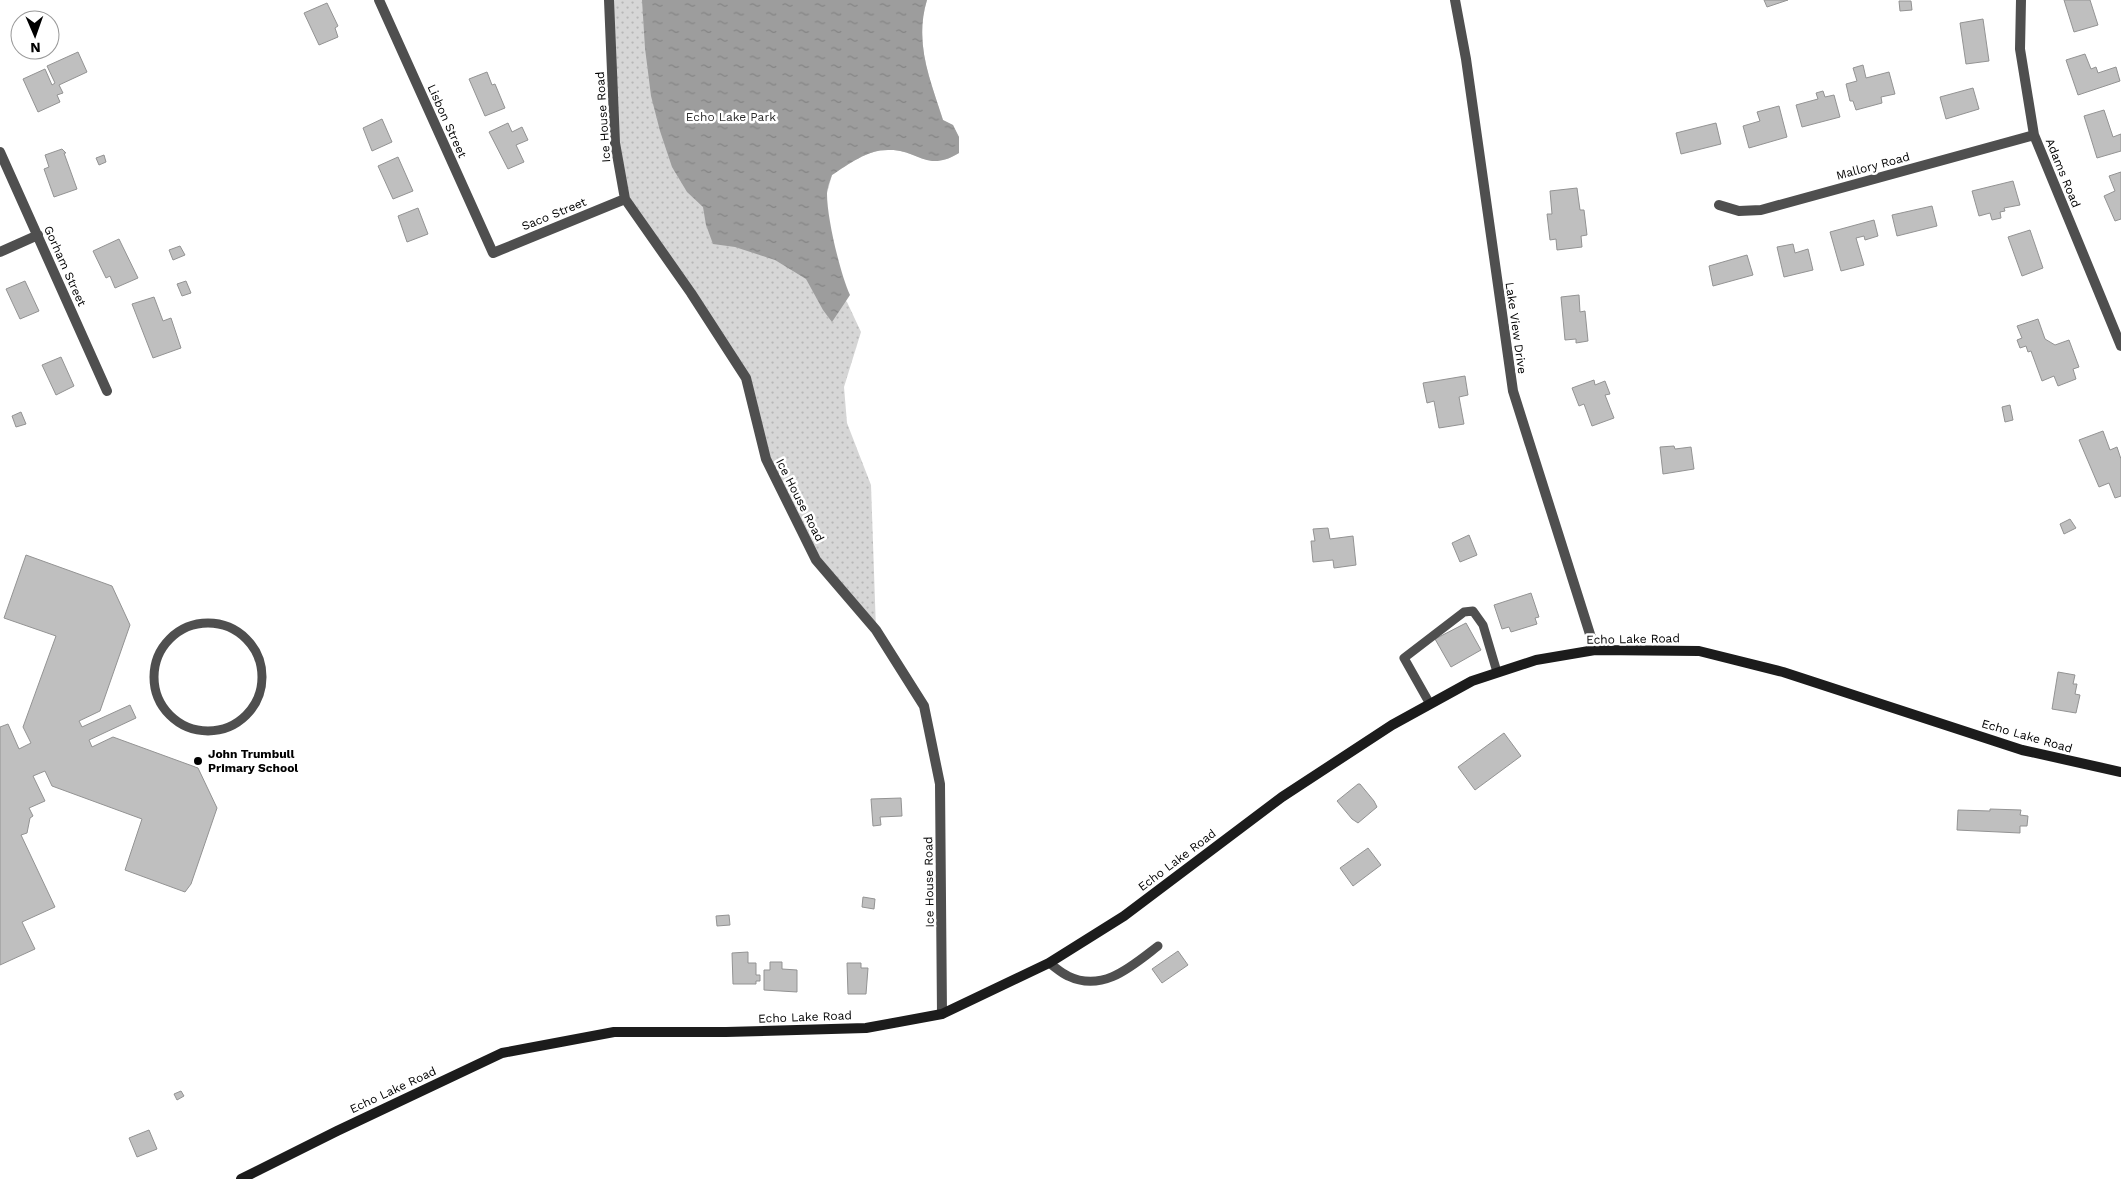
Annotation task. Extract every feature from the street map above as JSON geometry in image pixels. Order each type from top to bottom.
[{"type":"main road","name":"Echo Lake Road","points":[[241,1179],[502,1053],[614,1032],[726,1032],[866,1028],[942,1014],[1049,963],[1124,916],[1282,797],[1386,729],[1472,681],[1536,660],[1595,650],[1699,651],[1783,672],[2022,750],[2109,771],[2121,772]]},
{"type":"street","name":"Lisbon Street","points":[[379,0],[493,253]]},
{"type":"street","name":"Ice House Road","points":[[608,0],[615,143],[625,199],[691,292],[746,378],[766,459],[816,560],[876,630],[924,706],[940,784],[942,1014]]},
{"type":"street","name":"Lake View Drive","points":[[1455,0],[1466,59],[1512,391],[1595,650]]},
{"type":"street","name":"Adams Road","points":[[2021,0],[2020,49],[2034,135],[2121,346]]},
{"type":"street","name":"Mallory Road","points":[[1718,205],[1739,211],[1761,210],[2034,135]]},
{"type":"street","name":"Gorham Street","points":[[0,152],[107,390]]},
{"type":"street","name":"Saco Street","points":[[493,253],[625,199]]},
{"type":"street","points":[[0,252],[38,235]]},
{"type":"lane","points":[[1430,704],[1404,658],[1464,612],[1473,611],[1483,625],[1497,672]]},
{"type":"lane","points":[[207,622],[225,625],[241,633],[253,646],[261,662],[263,680],[259,698],[249,713],[235,724],[218,730],[192,728],[183,725],[169,714],[159,700],[154,683],[155,665],[162,649],[173,635],[189,626],[207,622]]},
{"type":"lane","points":[[1049,963],[1069,977],[1095,982],[1120,975],[1158,946]]},
{"type":"green space","name":"Echo Lake Park","points":[[609,0],[927,0],[922,31],[925,61],[943,120],[953,125],[959,137],[959,153],[948,159],[930,161],[899,151],[873,152],[859,158],[832,175],[827,193],[825,282],[847,302],[861,332],[844,387],[847,423],[871,485],[876,630],[816,560],[766,459],[746,378],[625,199],[615,143]]},
{"type":"water","points":[[642,0],[927,0],[922,31],[925,61],[943,120],[953,125],[959,137],[959,153],[948,159],[930,161],[898,151],[873,152],[859,158],[832,175],[827,192],[829,217],[838,260],[850,295],[832,322],[806,279],[775,260],[735,247],[713,244],[706,225],[703,207],[687,192],[672,167],[660,131],[651,96]]},
{"type":"building","points":[[1764,0],[1788,0],[1767,7]]},
{"type":"building","points":[[2064,0],[2090,0],[2098,25],[2074,32]]},
{"type":"building","points":[[1899,1],[1911,1],[1912,10],[1900,11]]},
{"type":"building","points":[[327,3],[338,26],[335,28],[338,37],[319,45],[304,13]]},
{"type":"building","points":[[1983,19],[1989,61],[1966,64],[1960,23]]},
{"type":"building","points":[[78,52],[87,72],[59,85],[63,93],[57,95],[60,102],[38,112],[23,79],[45,69],[52,85],[55,83],[47,66]]},
{"type":"building","points":[[2085,54],[2091,69],[2096,67],[2098,73],[2116,67],[2120,81],[2078,95],[2066,60]]},
{"type":"building","points":[[1863,65],[1866,78],[1889,72],[1895,94],[1881,97],[1882,103],[1856,110],[1853,101],[1850,101],[1846,84],[1857,81],[1853,68]]},
{"type":"building","points":[[487,72],[492,85],[495,84],[505,108],[485,116],[469,79]]},
{"type":"building","points":[[1973,88],[1979,109],[1946,119],[1940,97]]},
{"type":"building","points":[[1823,91],[1825,97],[1834,95],[1840,117],[1802,127],[1796,105],[1818,99],[1816,93]]},
{"type":"building","points":[[1779,106],[1787,137],[1749,148],[1743,126],[1760,121],[1757,112]]},
{"type":"building","points":[[2104,110],[2113,137],[2121,134],[2121,151],[2097,158],[2084,116]]},
{"type":"building","points":[[382,119],[392,142],[372,151],[363,128]]},
{"type":"building","points":[[508,123],[512,132],[522,127],[528,140],[516,145],[524,162],[508,169],[489,132]]},
{"type":"building","points":[[1716,123],[1721,144],[1681,154],[1676,133]]},
{"type":"building","points":[[62,149],[66,153],[64,153],[77,189],[54,197],[44,169],[49,167],[45,155]]},
{"type":"building","points":[[104,155],[106,162],[99,165],[96,158]]},
{"type":"building","points":[[398,157],[413,191],[393,199],[378,166]]},
{"type":"building","points":[[2121,172],[2121,219],[2115,221],[2104,196],[2115,191],[2109,176]]},
{"type":"building","points":[[2013,181],[2020,205],[2004,208],[2005,211],[2000,212],[2001,218],[1992,220],[1990,213],[1979,216],[1972,191]]},
{"type":"building","points":[[1577,188],[1580,210],[1584,210],[1587,235],[1581,236],[1582,247],[1557,250],[1556,239],[1550,240],[1547,214],[1552,214],[1550,191]]},
{"type":"building","points":[[1932,206],[1937,226],[1897,236],[1892,215]]},
{"type":"building","points":[[418,208],[428,234],[407,242],[398,216]]},
{"type":"building","points":[[1874,220],[1878,236],[1865,240],[1864,236],[1856,238],[1864,265],[1841,271],[1830,232]]},
{"type":"building","points":[[2030,230],[2043,268],[2022,276],[2008,237]]},
{"type":"building","points":[[119,239],[138,278],[115,288],[110,276],[106,278],[93,251]]},
{"type":"building","points":[[1793,244],[1795,253],[1808,249],[1813,270],[1784,277],[1777,247]]},
{"type":"building","points":[[180,246],[185,255],[173,260],[169,250]]},
{"type":"building","points":[[1747,255],[1753,275],[1713,286],[1709,266]]},
{"type":"building","points":[[25,281],[39,311],[20,319],[6,289]]},
{"type":"building","points":[[186,281],[191,293],[182,296],[177,284]]},
{"type":"building","points":[[1579,295],[1580,312],[1585,311],[1588,341],[1576,343],[1576,339],[1565,340],[1561,297]]},
{"type":"building","points":[[154,297],[163,321],[171,318],[181,348],[153,358],[132,304]]},
{"type":"building","points":[[2038,319],[2045,339],[2055,345],[2069,340],[2079,367],[2073,369],[2076,379],[2058,386],[2054,376],[2042,381],[2031,351],[2028,352],[2026,346],[2020,348],[2017,340],[2022,338],[2017,326]]},
{"type":"building","points":[[61,357],[74,386],[56,395],[42,365]]},
{"type":"building","points":[[1465,376],[1468,395],[1459,397],[1464,424],[1439,428],[1434,401],[1427,403],[1423,383]]},
{"type":"building","points":[[1594,380],[1595,385],[1605,381],[1610,394],[1605,395],[1614,418],[1592,426],[1584,404],[1579,406],[1572,388]]},
{"type":"building","points":[[2010,405],[2013,420],[2005,422],[2002,407]]},
{"type":"building","points":[[21,412],[26,424],[16,427],[12,416]]},
{"type":"building","points":[[2103,431],[2110,450],[2117,447],[2121,459],[2121,496],[2115,498],[2109,483],[2099,487],[2079,440]]},
{"type":"building","points":[[1674,446],[1675,449],[1691,447],[1694,469],[1663,474],[1660,447]]},
{"type":"building","points":[[2070,519],[2076,528],[2064,534],[2060,524]]},
{"type":"building","points":[[1328,528],[1330,539],[1353,536],[1356,565],[1334,568],[1333,560],[1313,562],[1311,541],[1315,541],[1313,529]]},
{"type":"building","points":[[1469,535],[1477,555],[1460,562],[1452,543]]},
{"type":"building","points":[[26,555],[112,586],[130,625],[100,711],[79,721],[82,727],[130,705],[136,718],[89,740],[92,747],[113,737],[198,768],[217,808],[191,884],[185,892],[125,870],[142,819],[52,786],[45,771],[33,776],[45,801],[29,808],[33,816],[30,818],[27,833],[21,835],[55,907],[22,922],[35,949],[0,965],[0,727],[8,724],[19,749],[31,743],[23,727],[56,636],[4,618]]},
{"type":"building","points":[[1531,593],[1539,617],[1535,618],[1537,624],[1511,632],[1509,627],[1502,629],[1494,605]]},
{"type":"building","points":[[1466,623],[1481,650],[1451,667],[1435,639]]},
{"type":"building","points":[[2058,672],[2075,675],[2073,684],[2077,684],[2075,694],[2080,695],[2076,713],[2052,709]]},
{"type":"building","points":[[1504,733],[1521,756],[1475,790],[1458,767]]},
{"type":"building","points":[[1360,784],[1377,807],[1358,823],[1352,819],[1337,801]]},
{"type":"building","points":[[901,798],[902,816],[880,817],[881,825],[873,826],[871,799]]},
{"type":"building","points":[[1990,809],[2021,810],[2020,815],[2028,816],[2027,826],[2020,826],[2020,833],[1957,830],[1958,810],[1990,811]]},
{"type":"building","points":[[1368,848],[1381,865],[1353,886],[1340,868]]},
{"type":"building","points":[[863,897],[875,899],[874,909],[862,907]]},
{"type":"building","points":[[729,915],[730,925],[717,926],[716,916]]},
{"type":"building","points":[[1178,951],[1188,965],[1162,983],[1152,969]]},
{"type":"building","points":[[748,952],[748,963],[756,963],[756,975],[760,975],[760,981],[756,981],[756,984],[733,984],[732,953]]},
{"type":"building","points":[[770,962],[782,962],[782,969],[797,970],[797,992],[764,990],[764,970],[770,970]]},
{"type":"building","points":[[847,963],[861,963],[861,968],[868,968],[866,994],[848,994]]},
{"type":"building","points":[[181,1091],[184,1096],[177,1100],[174,1094]]},
{"type":"building","points":[[149,1130],[157,1149],[137,1157],[129,1138]]},
{"type":"place","name":"John Trumbull Primary School","points":[[198,761]]}]
